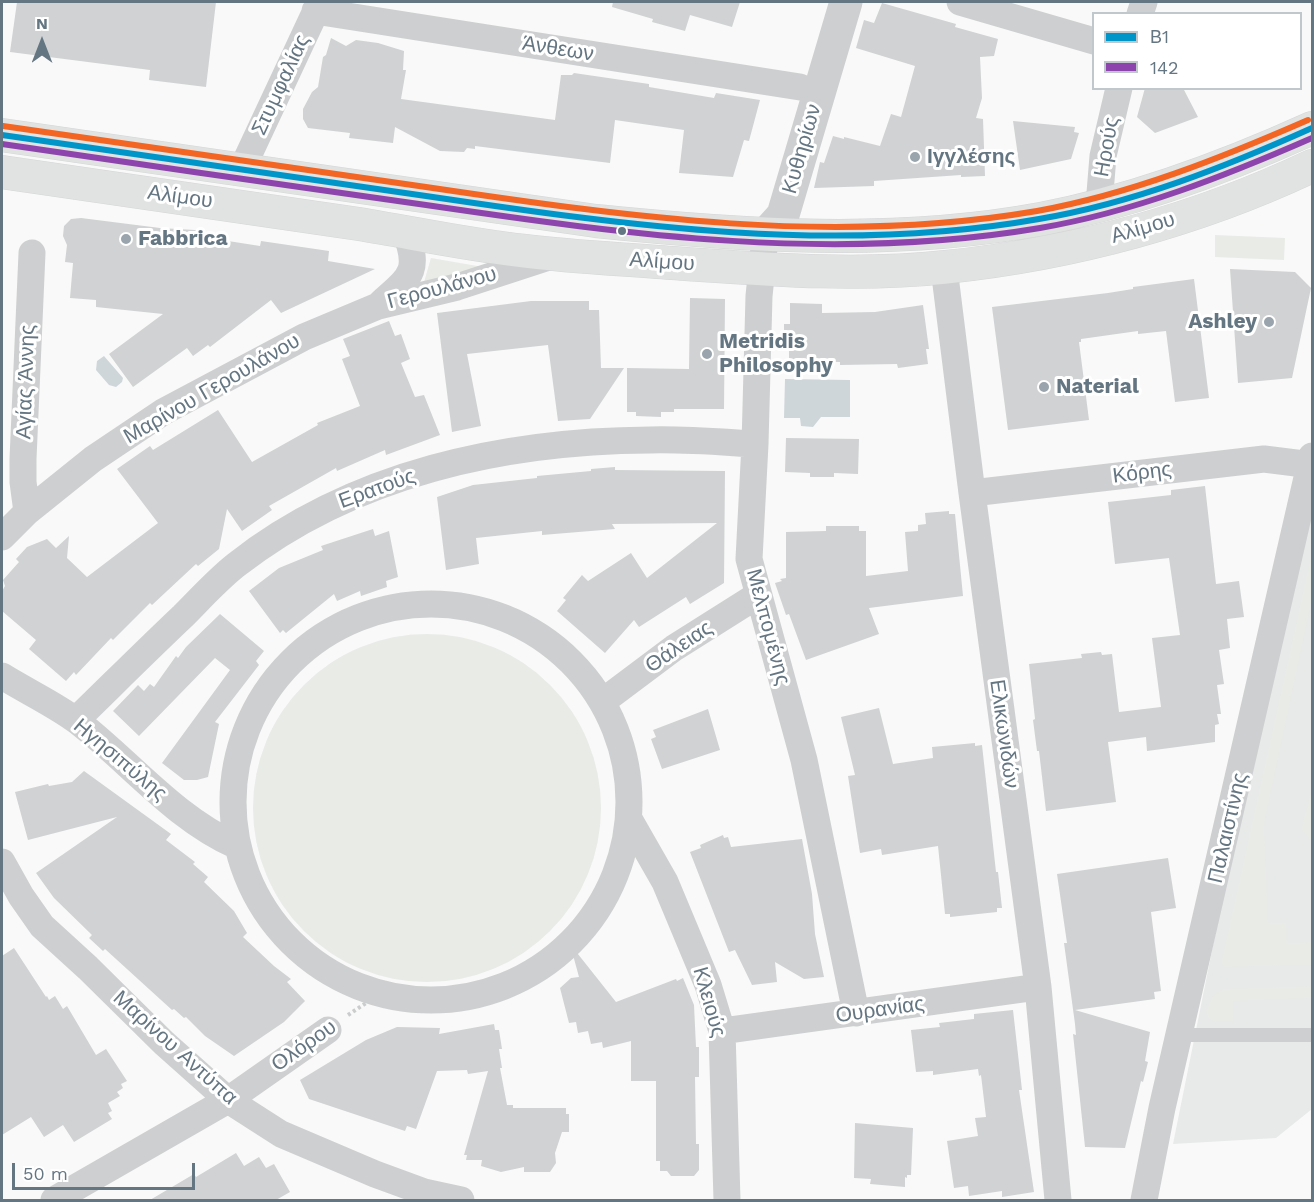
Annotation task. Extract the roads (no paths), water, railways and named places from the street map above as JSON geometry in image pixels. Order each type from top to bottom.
[{"type":"main road","name":"Αλίμου","points":[[2,135],[585,219],[685,230],[766,234],[905,234],[972,229],[1042,219],[1099,205],[1168,185],[1250,157],[1312,128]]},
{"type":"main road","name":"Αλίμου","points":[[2,172],[405,231],[521,251],[762,268],[862,272],[944,268],[1030,255],[1112,238],[1201,211],[1277,183],[1312,166]]},
{"type":"street","name":"Κυθηρίων","points":[[766,234],[763,214],[825,2]]},
{"type":"street","name":"Κυθηρίων","points":[[766,234],[783,215],[846,2]]},
{"type":"street","points":[[960,2],[1092,40]]},
{"type":"street","name":"Άνθεων","points":[[317,7],[800,87]]},
{"type":"street","name":"Στυμφαλίας","points":[[242,169],[317,7]]},
{"type":"street","name":"Ηρούς","points":[[1099,205],[1103,156],[1119,90]]},
{"type":"street","name":"Γερουλάνου","points":[[378,306],[411,273],[412,250],[405,231]]},
{"type":"street","name":"Μελπομένης","points":[[766,234],[759,296],[749,560],[804,760],[856,1013]]},
{"type":"street","name":"Αγίας Άννης","points":[[27,512],[23,459],[32,253]]},
{"type":"street","name":"Γερουλάνου","points":[[378,306],[457,287],[556,254]]},
{"type":"street","name":"Ελικωνιδών","points":[[944,268],[1038,987],[1058,1200]]},
{"type":"street","name":"Μαρίνου Γερουλάνου","points":[[2,537],[27,512],[93,459],[163,412],[304,337],[378,306]]},
{"type":"street","name":"Ερατούς","points":[[76,720],[234,566],[289,527],[335,503],[389,482],[442,466],[503,452],[568,444],[651,440],[755,444]]},
{"type":"street","name":"Κόρης","points":[[972,493],[1264,459],[1312,462]]},
{"type":"street","name":"Παλαιστίνης","points":[[1144,1200],[1179,1035],[1194,979],[1312,462]]},
{"type":"street","name":"Θάλειας","points":[[602,702],[674,648],[758,595]]},
{"type":"street","points":[[420,604],[464,607],[505,618],[543,639],[576,667],[602,702],[615,729],[624,758],[629,788],[629,819],[623,853],[611,885],[594,915],[572,941],[546,963],[516,980],[484,993],[449,999],[415,999],[381,993],[355,985],[331,973],[308,958],[270,919],[244,872],[237,846],[232,803],[236,760],[250,719],[272,682],[302,651],[338,626],[378,611],[420,604]]},
{"type":"street","name":"Ηγησιπύλης","points":[[2,676],[76,720],[188,817],[213,835],[237,846]]},
{"type":"street","name":"Κλειούς","points":[[629,819],[665,882],[708,985],[722,1031],[727,1200]]},
{"type":"street","name":"Μαρίνου Αντύπα","points":[[2,862],[21,896],[42,926],[164,1043],[228,1100],[281,1134],[375,1174],[424,1192],[460,1200]]},
{"type":"street","name":"Ουρανίας","points":[[722,1031],[1038,987]]},
{"type":"street","name":"Ολόρου","points":[[54,1200],[228,1100],[328,1030]]},
{"type":"lane","points":[[1179,1035],[1312,1035]]},
{"type":"place","name":"Ιγγλέσης","points":[[915,157]]},
{"type":"place","name":"Fabbrica","points":[[126,239]]},
{"type":"place","name":"Ashley","points":[[1269,322]]},
{"type":"place","name":"Metridis Philosophy","points":[[707,354]]},
{"type":"place","name":"Naterial","points":[[1044,387]]}]
